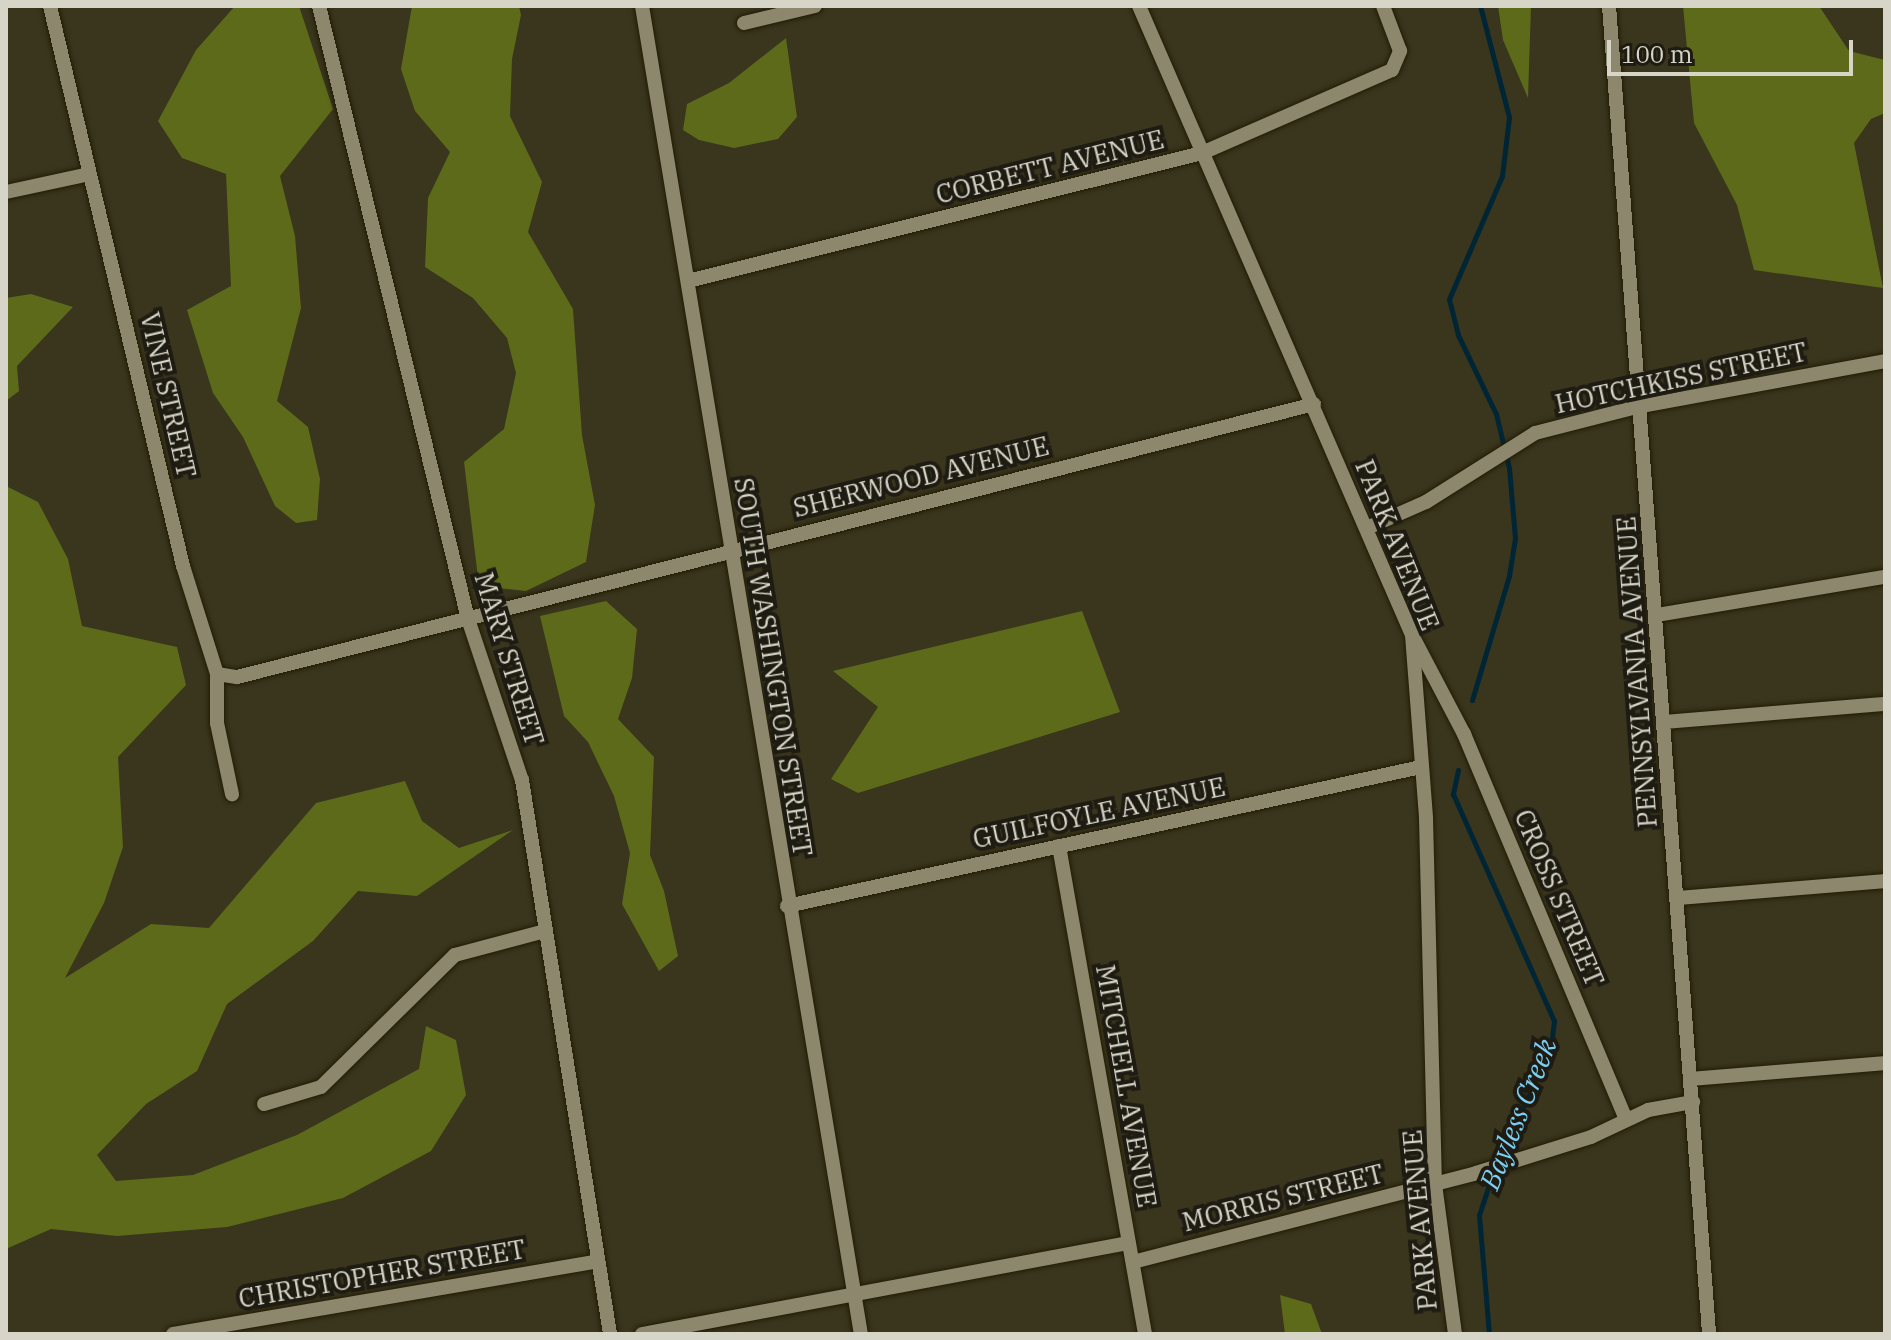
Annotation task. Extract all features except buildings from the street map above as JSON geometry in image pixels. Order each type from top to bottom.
[{"type":"street","name":"VINE STREET","points":[[50,6],[183,566],[217,674],[217,723],[232,794]]},
{"type":"street","name":"MARY STREET","points":[[319,6],[468,619],[522,780],[610,1334]]},
{"type":"street","name":"SOUTH WASHINGTON STREET","points":[[642,6],[787,906],[861,1334]]},
{"type":"street","points":[[744,23],[815,6]]},
{"type":"street","name":"PARK AVENUE","points":[[1139,6],[1412,635],[1421,767],[1435,1184],[1455,1334]]},
{"type":"street","name":"CORBETT AVENUE","points":[[688,281],[1202,153],[1392,70],[1400,51],[1383,6]]},
{"type":"street","name":"PENNSYLVANIA AVENUE","points":[[1609,6],[1679,898],[1709,1334]]},
{"type":"street","points":[[6,192],[89,174]]},
{"type":"street","name":"HOTCHKISS STREET","points":[[1367,528],[1426,502],[1535,433],[1641,406],[1885,361]]},
{"type":"street","name":"SHERWOOD AVENUE","points":[[217,674],[237,677],[729,549],[1314,404]]},
{"type":"street","points":[[1657,615],[1885,577]]},
{"type":"street","name":"CROSS STREET","points":[[1412,635],[1464,734],[1626,1119]]},
{"type":"street","points":[[1665,722],[1885,704]]},
{"type":"street","name":"GUILFOYLE AVENUE","points":[[787,906],[1421,767]]},
{"type":"street","name":"MITCHELL AVENUE","points":[[1059,846],[1145,1334]]},
{"type":"street","points":[[1679,898],[1885,881]]},
{"type":"street","points":[[264,1104],[321,1087],[455,955],[545,931]]},
{"type":"street","points":[[1691,1079],[1885,1063]]},
{"type":"street","points":[[1626,1119],[1669,1104],[1693,1102]]},
{"type":"street","name":"MORRIS STREET","points":[[1133,1262],[1508,1164],[1591,1137],[1626,1119]]},
{"type":"street","points":[[642,1334],[1129,1243]]},
{"type":"street","name":"CHRISTOPHER STREET","points":[[173,1334],[598,1261]]},
{"type":"green space","points":[[235,6],[299,6],[333,109],[280,176],[295,236],[301,308],[277,401],[308,427],[320,479],[317,520],[296,523],[275,506],[243,437],[213,393],[187,310],[231,286],[226,174],[182,158],[158,121],[196,50]]},
{"type":"green space","points":[[412,6],[519,6],[521,15],[512,59],[510,116],[542,182],[528,232],[573,309],[582,435],[595,505],[586,562],[526,591],[479,586],[464,462],[504,429],[516,373],[507,338],[473,298],[425,267],[428,198],[450,152],[415,111],[401,69]]},
{"type":"green space","points":[[1498,6],[1531,6],[1528,98],[1503,40]]},
{"type":"green space","points":[[1683,6],[1819,6],[1849,51],[1885,60],[1885,113],[1871,119],[1854,143],[1883,288],[1754,270],[1737,205],[1694,123]]},
{"type":"green space","points":[[786,38],[797,117],[778,139],[734,148],[699,140],[683,130],[687,104],[729,83]]},
{"type":"green space","points":[[31,294],[73,307],[17,366],[19,391],[6,401],[6,298]]},
{"type":"green space","points":[[6,486],[38,502],[68,559],[82,626],[177,647],[186,685],[118,757],[123,847],[104,903],[65,978],[151,924],[209,928],[316,803],[405,781],[422,821],[459,848],[513,830],[417,896],[358,891],[313,941],[227,1004],[197,1071],[146,1104],[97,1155],[116,1181],[193,1175],[297,1135],[419,1069],[426,1026],[456,1040],[466,1095],[431,1151],[343,1198],[227,1227],[117,1236],[51,1229],[6,1249]]},
{"type":"green space","points":[[606,601],[637,629],[632,678],[618,719],[654,757],[650,855],[664,891],[678,956],[659,971],[622,904],[630,853],[614,796],[588,742],[564,716],[540,616]]},
{"type":"green space","points":[[1082,611],[1120,712],[858,793],[831,779],[878,707],[833,671]]},
{"type":"green space","points":[[1280,1295],[1311,1304],[1322,1334],[1285,1334]]},
{"type":"waterway","name":"Bayless Creek","points":[[1472,700],[1509,576],[1515,538],[1509,468],[1496,414],[1458,335],[1449,299],[1502,176],[1509,117],[1480,6]]},
{"type":"waterway","name":"Bayless Creek","points":[[1458,770],[1453,794],[1554,1021],[1551,1046],[1497,1164]]},
{"type":"waterway","name":"Bayless Creek","points":[[1489,1334],[1479,1215],[1493,1173]]}]
